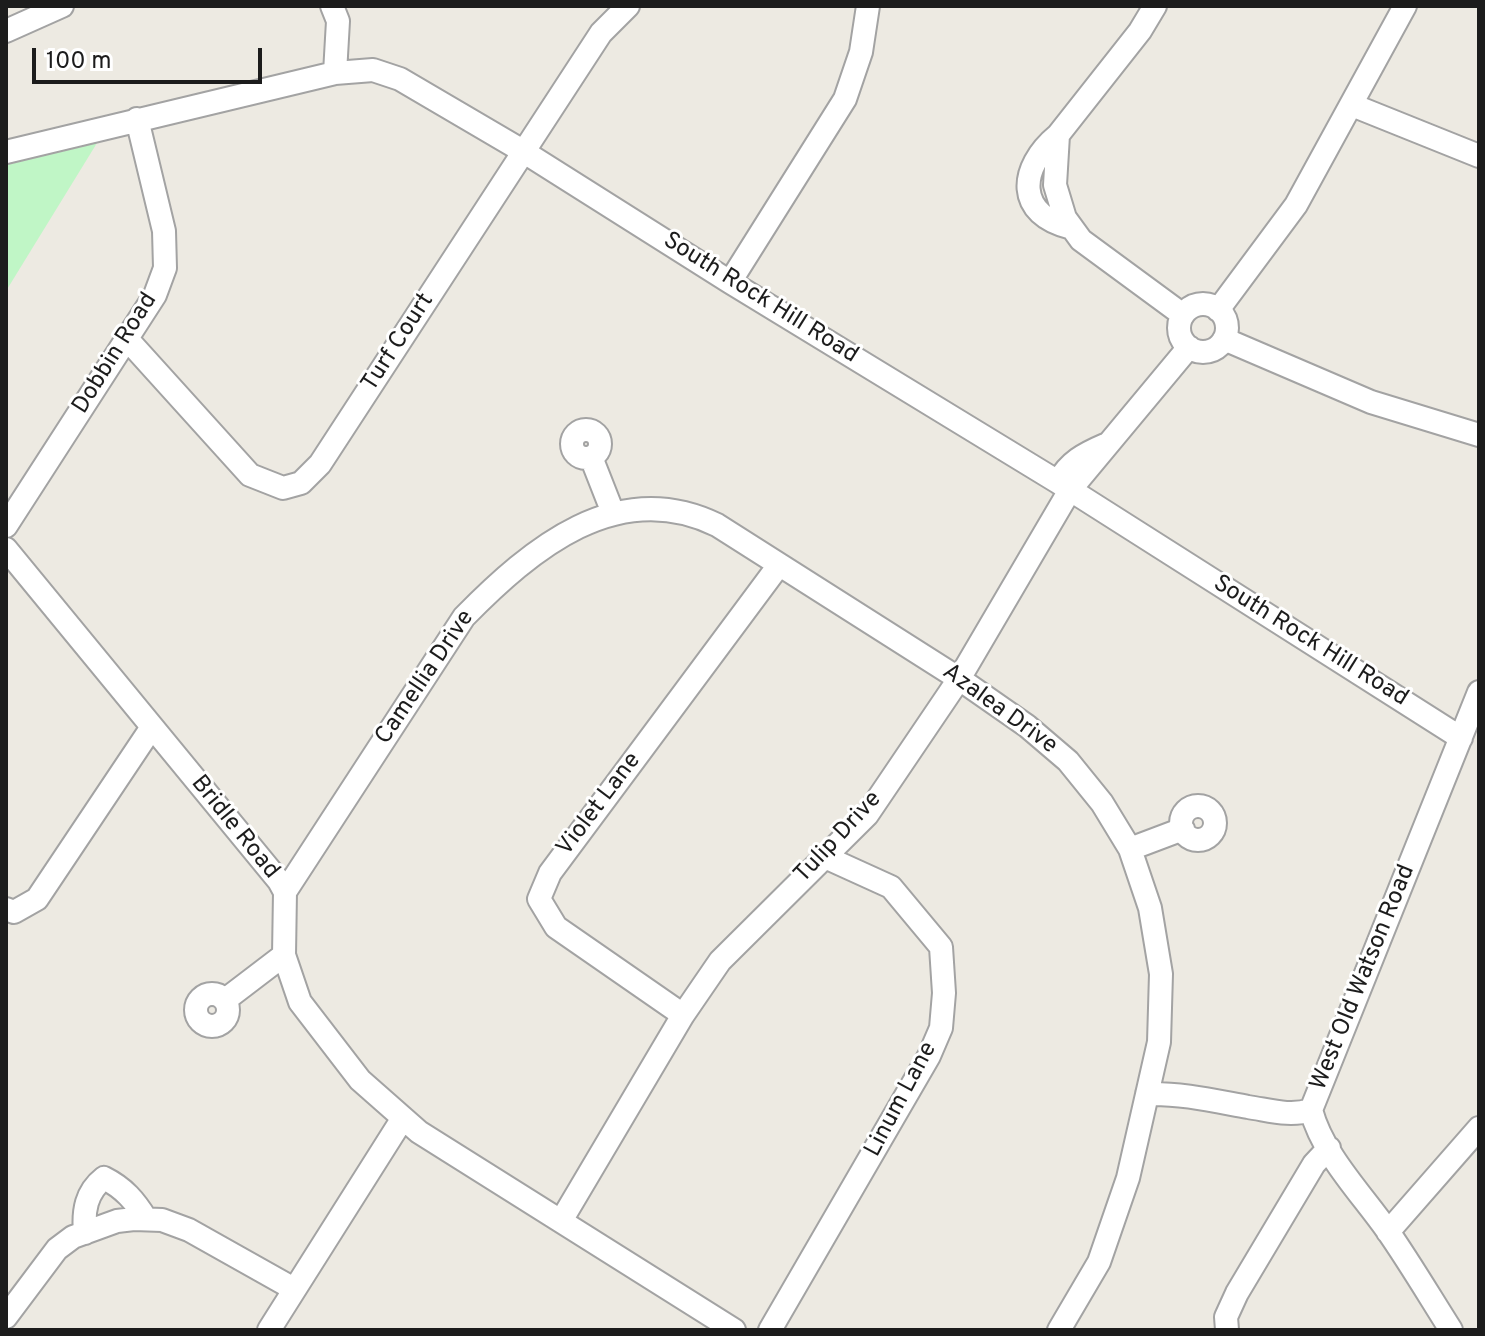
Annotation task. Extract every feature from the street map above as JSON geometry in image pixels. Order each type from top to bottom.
[{"type":"street","points":[[6,31],[62,6]]},
{"type":"street","points":[[332,6],[338,21],[335,73]]},
{"type":"street","name":"Turf Court","points":[[127,339],[250,475],[283,488],[301,483],[320,464],[601,33],[628,6]]},
{"type":"street","points":[[730,282],[845,99],[861,52],[868,6]]},
{"type":"street","points":[[1155,6],[1140,31],[1058,135],[1056,191],[1065,218],[1081,240],[1183,315]]},
{"type":"street","points":[[1218,310],[1296,205],[1405,6]]},
{"type":"street","name":"South Rock Hill Road","points":[[6,152],[335,73],[373,70],[400,79],[524,152],[1064,486],[1461,738]]},
{"type":"street","points":[[1352,105],[1479,156]]},
{"type":"street","name":"Dobbin Road","points":[[6,526],[155,295],[165,268],[164,231],[137,119]]},
{"type":"street","points":[[1203,304],[1218,310],[1226,323],[1224,339],[1212,350],[1197,351],[1189,347],[1180,336],[1183,315],[1196,305],[1203,304]]},
{"type":"street","points":[[1224,339],[1371,402],[1479,435]]},
{"type":"street","name":"Tulip Drive","points":[[561,1221],[683,1015],[720,961],[867,815],[959,679],[1064,486],[1086,473],[1189,347]]},
{"type":"street","points":[[591,457],[613,513]]},
{"type":"street","name":"Azalea Drive","points":[[613,513],[644,507],[693,514],[717,525],[959,679],[1027,726],[1068,761],[1102,803],[1130,849],[1150,908],[1161,974],[1159,1042],[1128,1178],[1099,1262],[1059,1330]]},
{"type":"street","name":"Camellia Drive","points":[[285,892],[464,617],[513,570],[572,530],[613,513]]},
{"type":"street","name":"Bridle Road","points":[[6,549],[279,881],[285,892],[284,955],[300,1002],[360,1080],[419,1132],[734,1330]]},
{"type":"street","name":"Violet Lane","points":[[683,1015],[556,927],[539,899],[550,873],[779,565]]},
{"type":"street","name":"West Old Watson Road","points":[[1451,1330],[1315,1126],[1311,1110],[1479,692]]},
{"type":"street","points":[[6,909],[14,912],[37,899],[152,727]]},
{"type":"street","points":[[1130,849],[1183,829]]},
{"type":"street","name":"Linum Lane","points":[[770,1330],[922,1070],[941,1028],[944,993],[941,947],[891,887],[825,857]]},
{"type":"street","points":[[225,1000],[284,955]]},
{"type":"street","points":[[1147,1094],[1170,1093],[1282,1113],[1311,1110]]},
{"type":"street","points":[[269,1330],[403,1118]]},
{"type":"street","points":[[1388,1232],[1479,1128]]},
{"type":"street","points":[[1227,1330],[1226,1317],[1237,1293],[1314,1164],[1329,1148]]},
{"type":"street","points":[[85,1233],[84,1216],[88,1200],[95,1185],[104,1178],[134,1199],[146,1219]]},
{"type":"street","points":[[6,1317],[57,1249],[73,1237],[117,1221],[162,1220],[189,1230],[294,1289]]},
{"type":"green space","points":[[97,143],[6,291],[6,165]]}]
